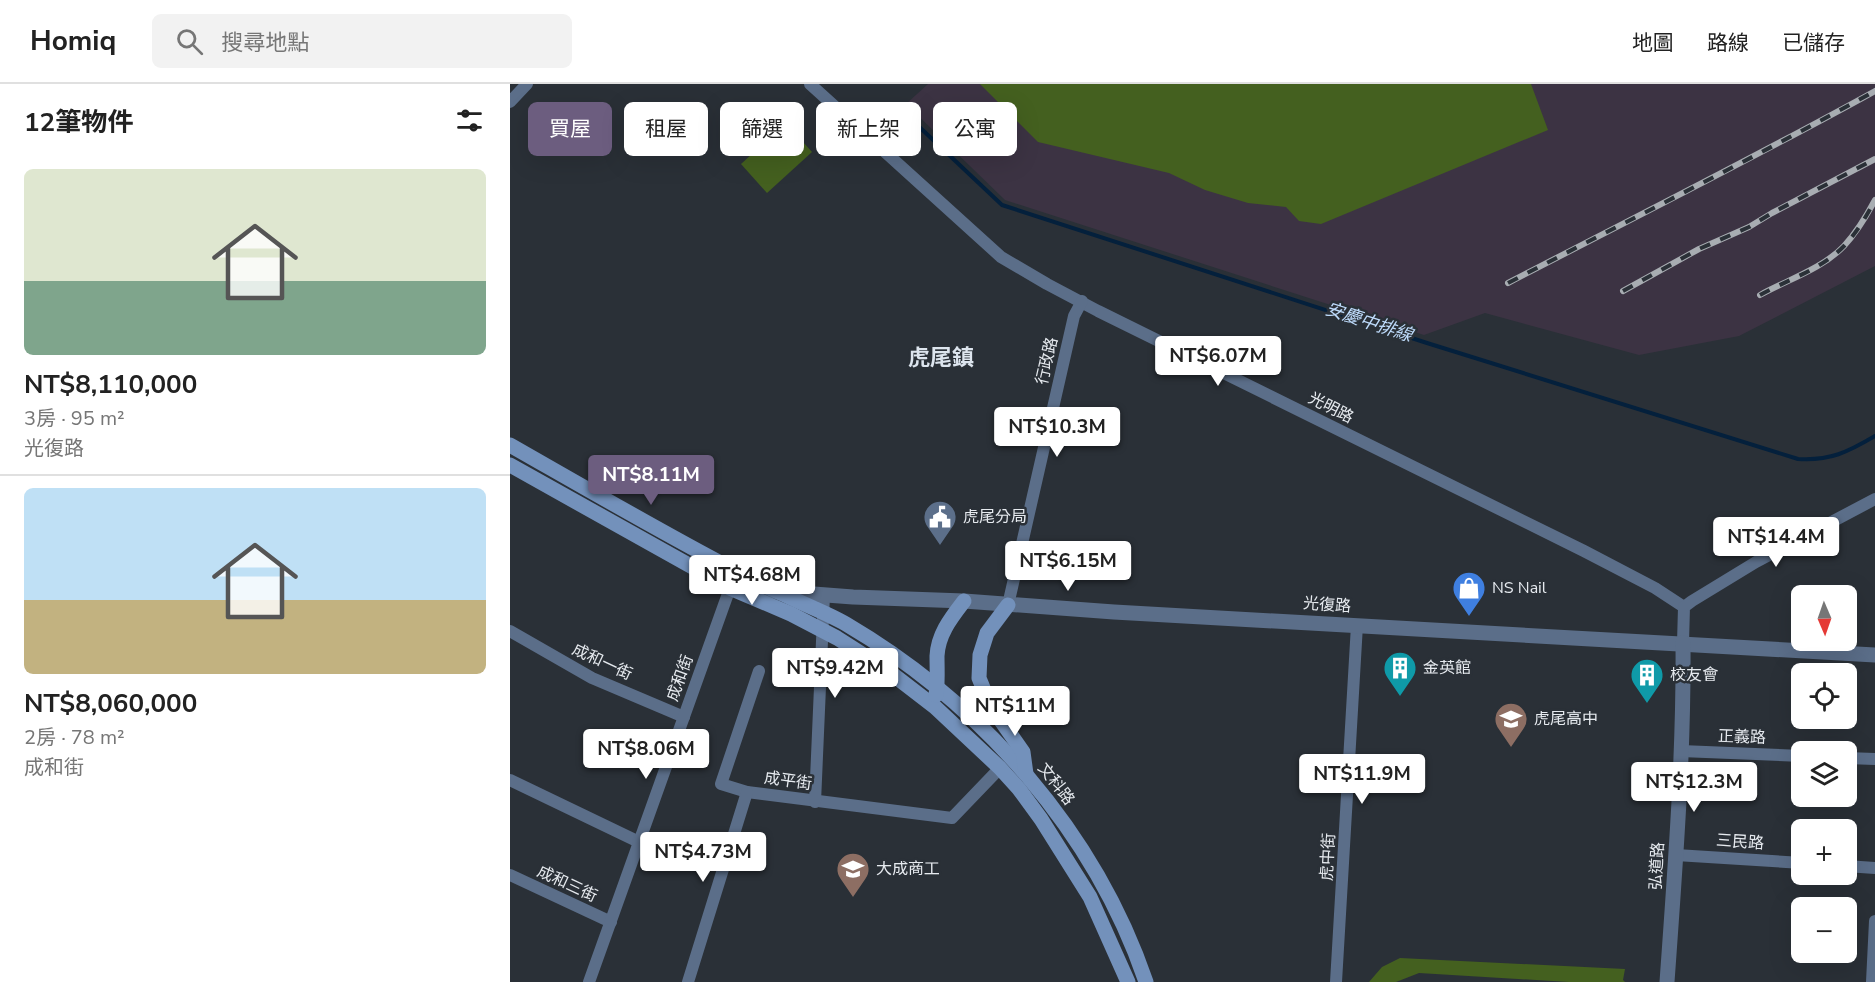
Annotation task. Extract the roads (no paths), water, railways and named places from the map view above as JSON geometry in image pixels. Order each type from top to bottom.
[{"type":"main road","name":"光復路","points":[[510,445],[627,512],[777,592]]},
{"type":"main road","name":"光復路","points":[[510,466],[730,588]]},
{"type":"main road","name":"文科路","points":[[730,588],[823,630],[887,670],[935,707],[1000,768],[1041,819],[1084,887],[1128,982]]},
{"type":"main road","name":"文科路","points":[[777,592],[824,613],[860,633],[938,687],[984,729],[1026,774],[1056,812],[1100,880],[1121,921],[1146,982]]},
{"type":"main road","points":[[935,707],[939,678],[937,656],[940,638],[947,623],[964,601]]},
{"type":"main road","points":[[1008,605],[987,633],[980,655],[979,678],[990,705],[1023,753],[1026,774]]},
{"type":"street","points":[[510,102],[527,84]]},
{"type":"street","name":"光明路","points":[[810,84],[1001,257],[1082,302],[1584,551],[1655,588],[1684,607]]},
{"type":"street","name":"行政路","points":[[1008,605],[1074,316],[1082,302]]},
{"type":"street","points":[[1683,643],[1684,607],[1756,562],[1875,500]]},
{"type":"street","name":"光復路","points":[[730,588],[1875,655]]},
{"type":"street","name":"成和街","points":[[589,982],[730,588]]},
{"type":"street","points":[[815,802],[824,595]]},
{"type":"street","name":"虎中街","points":[[1336,982],[1357,625]]},
{"type":"street","name":"成和一街","points":[[510,632],[592,678],[684,717]]},
{"type":"street","name":"弘道路","points":[[1667,982],[1681,751],[1683,643]]},
{"type":"street","points":[[747,792],[721,784],[759,671]]},
{"type":"street","name":"正義路","points":[[1681,751],[1791,756]]},
{"type":"street","points":[[1857,758],[1875,759]]},
{"type":"street","name":"成平街","points":[[688,982],[747,792],[952,818],[1000,768]]},
{"type":"street","points":[[510,780],[639,843]]},
{"type":"street","name":"三民路","points":[[1676,855],[1791,862]]},
{"type":"street","points":[[1857,867],[1875,868]]},
{"type":"street","name":"成和三街","points":[[510,875],[611,922]]},
{"type":"street","points":[[1872,982],[1875,921]]},
{"type":"waterway","name":"安慶中排線","points":[[921,129],[1002,205],[1427,343],[1798,459],[1829,457],[1856,447],[1875,436]]},
{"type":"railway","points":[[1508,283],[1875,91]]},
{"type":"railway","points":[[1623,291],[1699,249],[1749,227],[1875,159]]},
{"type":"railway","points":[[1760,295],[1815,268],[1835,254],[1857,230],[1875,200]]},
{"type":"place","name":"虎尾分局","points":[[940,546]]},
{"type":"place","name":"NS Nail","points":[[1469,617]]},
{"type":"place","name":"金英館","points":[[1400,697]]},
{"type":"place","name":"校友會","points":[[1647,704]]},
{"type":"place","name":"虎尾高中","points":[[1511,748]]},
{"type":"place","name":"大成商工","points":[[853,898]]},
{"type":"district","name":"虎尾鎮","points":[[941,358]]}]
